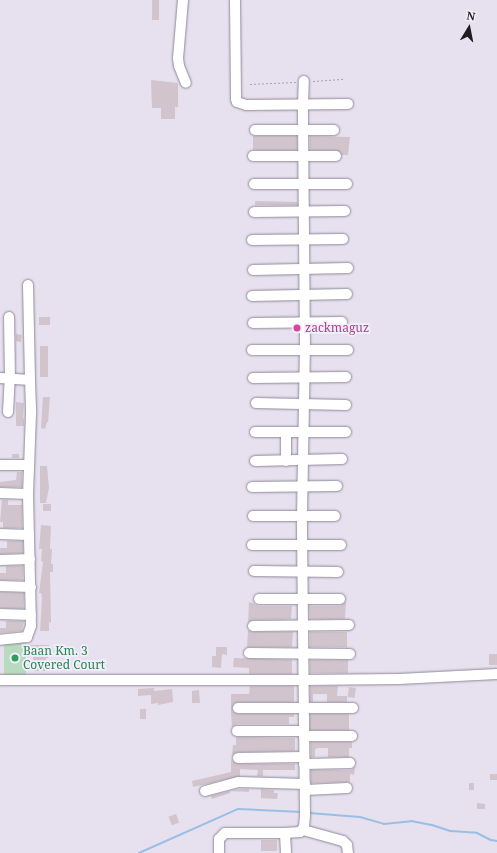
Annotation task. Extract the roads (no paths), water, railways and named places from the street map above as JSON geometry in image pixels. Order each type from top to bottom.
[{"type":"street","points":[[183,0],[178,58],[179,66],[186,83]]},
{"type":"street","points":[[235,0],[237,102],[246,105],[348,104]]},
{"type":"street","points":[[303,830],[305,811],[302,680],[302,434],[305,350],[303,239],[304,81]]},
{"type":"street","points":[[255,130],[334,130]]},
{"type":"street","points":[[253,156],[336,156]]},
{"type":"street","points":[[254,184],[347,184]]},
{"type":"street","points":[[254,212],[345,211]]},
{"type":"street","points":[[252,240],[343,239]]},
{"type":"street","points":[[252,270],[348,268]]},
{"type":"street","points":[[0,640],[27,637],[31,626],[28,494],[31,413],[28,285]]},
{"type":"street","points":[[252,296],[347,294]]},
{"type":"street","points":[[8,412],[5,379],[9,316]]},
{"type":"street","points":[[253,323],[342,322]]},
{"type":"street","points":[[252,350],[348,350]]},
{"type":"street","points":[[253,378],[346,377]]},
{"type":"street","points":[[5,379],[30,380]]},
{"type":"street","points":[[256,404],[346,405]]},
{"type":"street","points":[[255,432],[302,434],[346,432]]},
{"type":"street","points":[[286,433],[286,461]]},
{"type":"street","points":[[255,461],[342,459]]},
{"type":"street","points":[[0,466],[29,465]]},
{"type":"street","points":[[252,487],[338,486]]},
{"type":"street","points":[[0,493],[28,494]]},
{"type":"street","points":[[253,516],[335,516]]},
{"type":"street","points":[[0,534],[29,535]]},
{"type":"street","points":[[252,545],[341,545]]},
{"type":"street","points":[[0,560],[30,559]]},
{"type":"street","points":[[254,571],[338,572]]},
{"type":"street","points":[[0,586],[31,587]]},
{"type":"street","points":[[259,599],[340,599]]},
{"type":"street","points":[[0,614],[31,615]]},
{"type":"street","points":[[253,626],[348,626]]},
{"type":"street","points":[[249,653],[350,654]]},
{"type":"street","points":[[0,680],[302,680],[497,674]]},
{"type":"street","points":[[238,708],[353,708]]},
{"type":"street","points":[[237,731],[352,736]]},
{"type":"street","points":[[238,758],[350,763]]},
{"type":"street","points":[[206,791],[239,782],[305,787],[347,788]]},
{"type":"street","points":[[219,853],[218,839],[226,833],[297,834],[303,830],[343,841],[348,845],[348,853]]},
{"type":"street","points":[[285,834],[286,853]]},
{"type":"waterway","points":[[139,853],[238,809],[302,812]]},
{"type":"waterway","points":[[309,813],[360,817],[384,824],[411,821],[432,825],[451,831],[477,833],[491,840],[497,841]]},
{"type":"place","name":"zackmaguz","points":[[297,328]]},
{"type":"place","name":"Baan Km. 3 Covered Court","points":[[15,658]]}]
